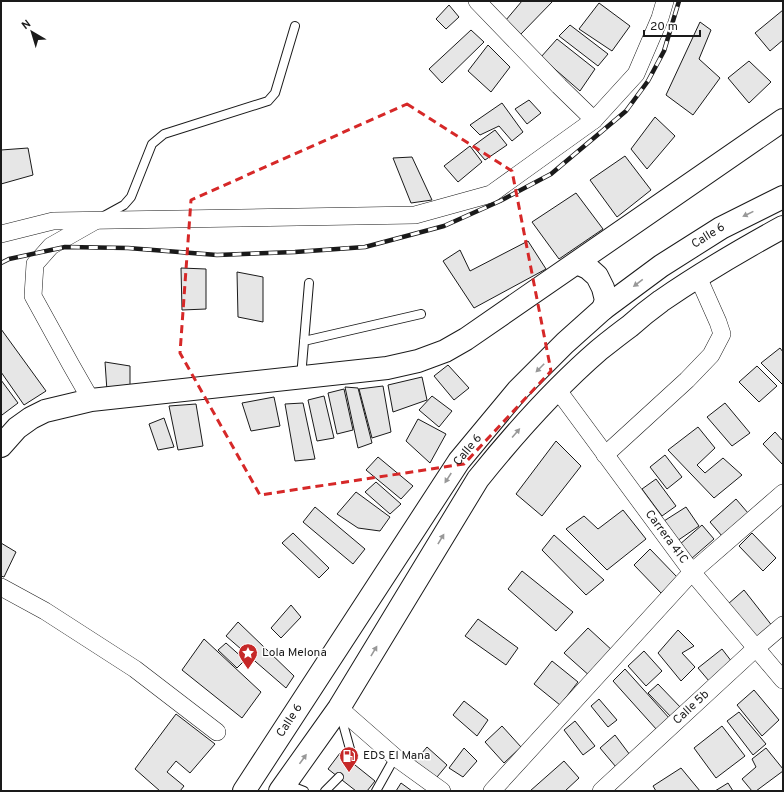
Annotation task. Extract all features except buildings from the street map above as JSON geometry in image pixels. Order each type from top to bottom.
[{"type":"main road","points":[[1,446],[17,428],[31,418],[45,412],[91,400],[387,368],[418,361],[445,351],[577,263],[783,120]]},
{"type":"main road","name":"Calle 6","points":[[244,791],[459,461],[518,390],[565,343],[603,309],[660,266],[721,228],[783,197]]},
{"type":"main road","name":"Calle 6","points":[[290,788],[478,479],[497,454],[557,389],[605,345],[660,302],[716,264],[783,228]]},
{"type":"main road","points":[[577,263],[588,268],[597,276],[603,288],[606,300],[603,309]]},
{"type":"street","points":[[477,1],[594,120]]},
{"type":"street","points":[[1,234],[53,221],[415,215],[491,194],[594,120],[636,74],[660,18],[665,1]]},
{"type":"street","points":[[91,400],[33,296],[35,264],[51,246],[96,221]]},
{"type":"street","points":[[605,455],[692,375],[711,355],[722,334],[698,277]]},
{"type":"street","name":"Carrera 41C","points":[[557,389],[692,572],[783,680]]},
{"type":"street","points":[[492,791],[692,572],[783,493]]},
{"type":"street","points":[[1,587],[45,611],[135,669],[218,732]]},
{"type":"street","name":"Calle 5b","points":[[601,791],[756,648],[783,625]]},
{"type":"street","points":[[339,708],[395,757],[442,791]]},
{"type":"lane","points":[[96,221],[124,205],[131,197],[152,144],[164,134],[268,101],[275,93],[295,26]]},
{"type":"lane","points":[[300,378],[309,283]]},
{"type":"lane","points":[[304,341],[421,314]]},
{"type":"lane","points":[[339,708],[350,749],[350,761]]},
{"type":"lane","points":[[376,791],[395,757]]},
{"type":"lane","points":[[325,791],[339,777]]},
{"type":"highlighted area","points":[[407,104],[512,171],[551,371],[464,464],[260,495],[180,353],[191,200]]},
{"type":"railway","points":[[1,263],[9,259],[65,247],[128,248],[217,255],[295,252],[365,247],[444,226],[500,201],[551,174],[626,111],[648,81],[664,51],[679,1]]},
{"type":"place","name":"Lola Melona","points":[[248,670]]},
{"type":"place","name":"EDS El Mana","points":[[349,773]]}]
